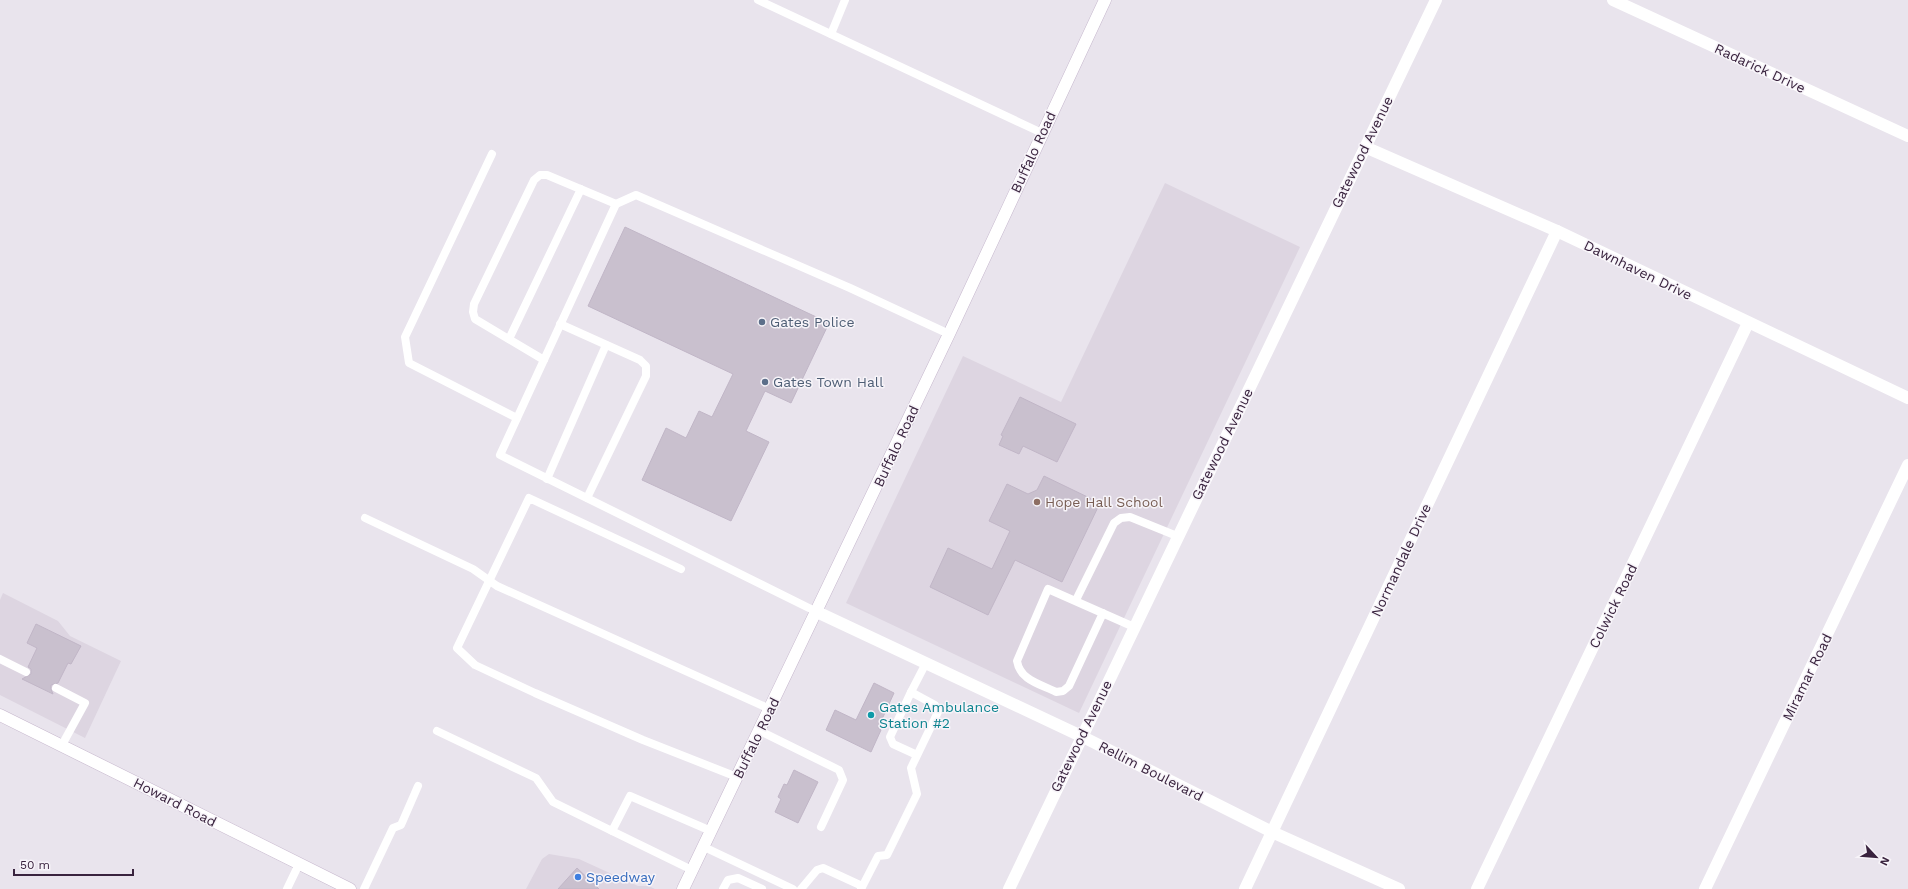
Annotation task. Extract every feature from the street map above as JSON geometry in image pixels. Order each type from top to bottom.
[{"type":"street","name":"Buffalo Road","points":[[683,889],[949,334],[1042,132],[1105,0]]},
{"type":"street","name":"Gatewood Avenue","points":[[1008,889],[1436,0]]},
{"type":"street","name":"Radarick Drive","points":[[1613,0],[1908,136]]},
{"type":"street","name":"Dawnhaven Drive","points":[[1365,146],[1557,231],[1908,398]]},
{"type":"street","name":"Normandale Drive","points":[[1245,889],[1557,231]]},
{"type":"street","name":"Colwick Road","points":[[1477,889],[1748,323]]},
{"type":"street","name":"Miramar Road","points":[[1705,889],[1908,465]]},
{"type":"street","name":"Rellim Boulevard","points":[[817,612],[1081,736],[1272,832],[1399,889]]},
{"type":"street","name":"Howard Road","points":[[0,715],[350,889]]},
{"type":"lane","points":[[758,0],[1042,132]]},
{"type":"lane","points":[[831,34],[845,0]]},
{"type":"lane","points":[[492,154],[405,337],[409,364],[517,418]]},
{"type":"lane","points":[[544,360],[475,319],[473,312],[474,304],[534,180],[540,175],[547,174],[616,204]]},
{"type":"lane","points":[[509,339],[581,189]]},
{"type":"lane","points":[[817,612],[500,455],[616,204],[636,195],[850,288],[949,334]]},
{"type":"lane","points":[[560,324],[640,360],[646,366],[646,376],[587,498]]},
{"type":"lane","points":[[547,479],[606,345]]},
{"type":"lane","points":[[681,569],[529,498],[457,648],[476,665],[642,740],[737,777]]},
{"type":"lane","points":[[1076,600],[1114,523],[1121,518],[1130,517],[1177,536]]},
{"type":"lane","points":[[365,518],[473,569],[497,586],[770,710]]},
{"type":"lane","points":[[1102,613],[1068,686],[1062,691],[1056,692],[1023,676],[1018,669],[1017,661],[1048,589],[1076,600],[1134,627]]},
{"type":"lane","points":[[0,659],[26,672]]},
{"type":"lane","points":[[917,756],[893,744],[890,738],[926,663]]},
{"type":"lane","points":[[56,688],[84,703],[62,745]]},
{"type":"lane","points":[[801,889],[817,870],[824,868],[862,887],[878,856],[888,855],[917,794],[911,768],[938,712],[936,705],[911,692]]},
{"type":"lane","points":[[437,731],[536,778],[553,802],[692,870]]},
{"type":"lane","points":[[760,731],[839,770],[843,780],[821,827]]},
{"type":"lane","points":[[364,889],[393,828],[401,825],[418,786]]},
{"type":"lane","points":[[612,831],[630,796],[711,831]]},
{"type":"lane","points":[[704,847],[793,889]]},
{"type":"lane","points":[[287,889],[299,864]]},
{"type":"lane","points":[[723,889],[728,880],[738,878],[762,889]]},
{"type":"shaded area","name":"Hope Hall School","points":[[1165,183],[1300,247],[1079,713],[846,603],[963,356],[1061,402]]},
{"type":"shaded area","points":[[3,593],[58,621],[70,636],[121,661],[85,738],[0,695],[0,600]]},
{"type":"shaded area","points":[[549,854],[579,859],[638,886],[649,886],[655,889],[526,889],[542,859]]},
{"type":"building","name":"Gates Town Hall","points":[[625,227],[829,323],[791,403],[765,391],[746,431],[769,442],[731,521],[642,480],[666,428],[686,438],[699,411],[712,417],[733,374],[588,306]]},
{"type":"building","points":[[1020,397],[1076,424],[1057,462],[1023,446],[1019,454],[999,445],[1003,436],[1001,435]]},
{"type":"building","points":[[1044,476],[1100,503],[1062,582],[1015,560],[988,615],[930,587],[948,548],[992,569],[1010,531],[989,521],[1007,484],[1028,494],[1037,490]]},
{"type":"building","points":[[36,624],[81,646],[71,664],[68,663],[58,683],[51,685],[53,694],[22,679],[31,674],[31,669],[28,667],[37,648],[27,643]]},
{"type":"building","name":"Gates Ambulance Station #2","points":[[874,683],[894,693],[878,728],[881,730],[871,752],[826,730],[835,710],[856,720]]},
{"type":"building","points":[[794,770],[818,782],[798,823],[775,812],[781,799],[778,797],[784,784],[787,785]]},
{"type":"building","name":"Speedway","points":[[577,868],[599,889],[558,889]]},
{"type":"place","name":"Gates Police","points":[[762,322]]},
{"type":"place","name":"Gates Town Hall","points":[[765,382]]},
{"type":"place","name":"Hope Hall School","points":[[1037,502]]},
{"type":"place","name":"Gates Ambulance Station #2","points":[[871,715]]},
{"type":"place","name":"Speedway","points":[[578,877]]}]
